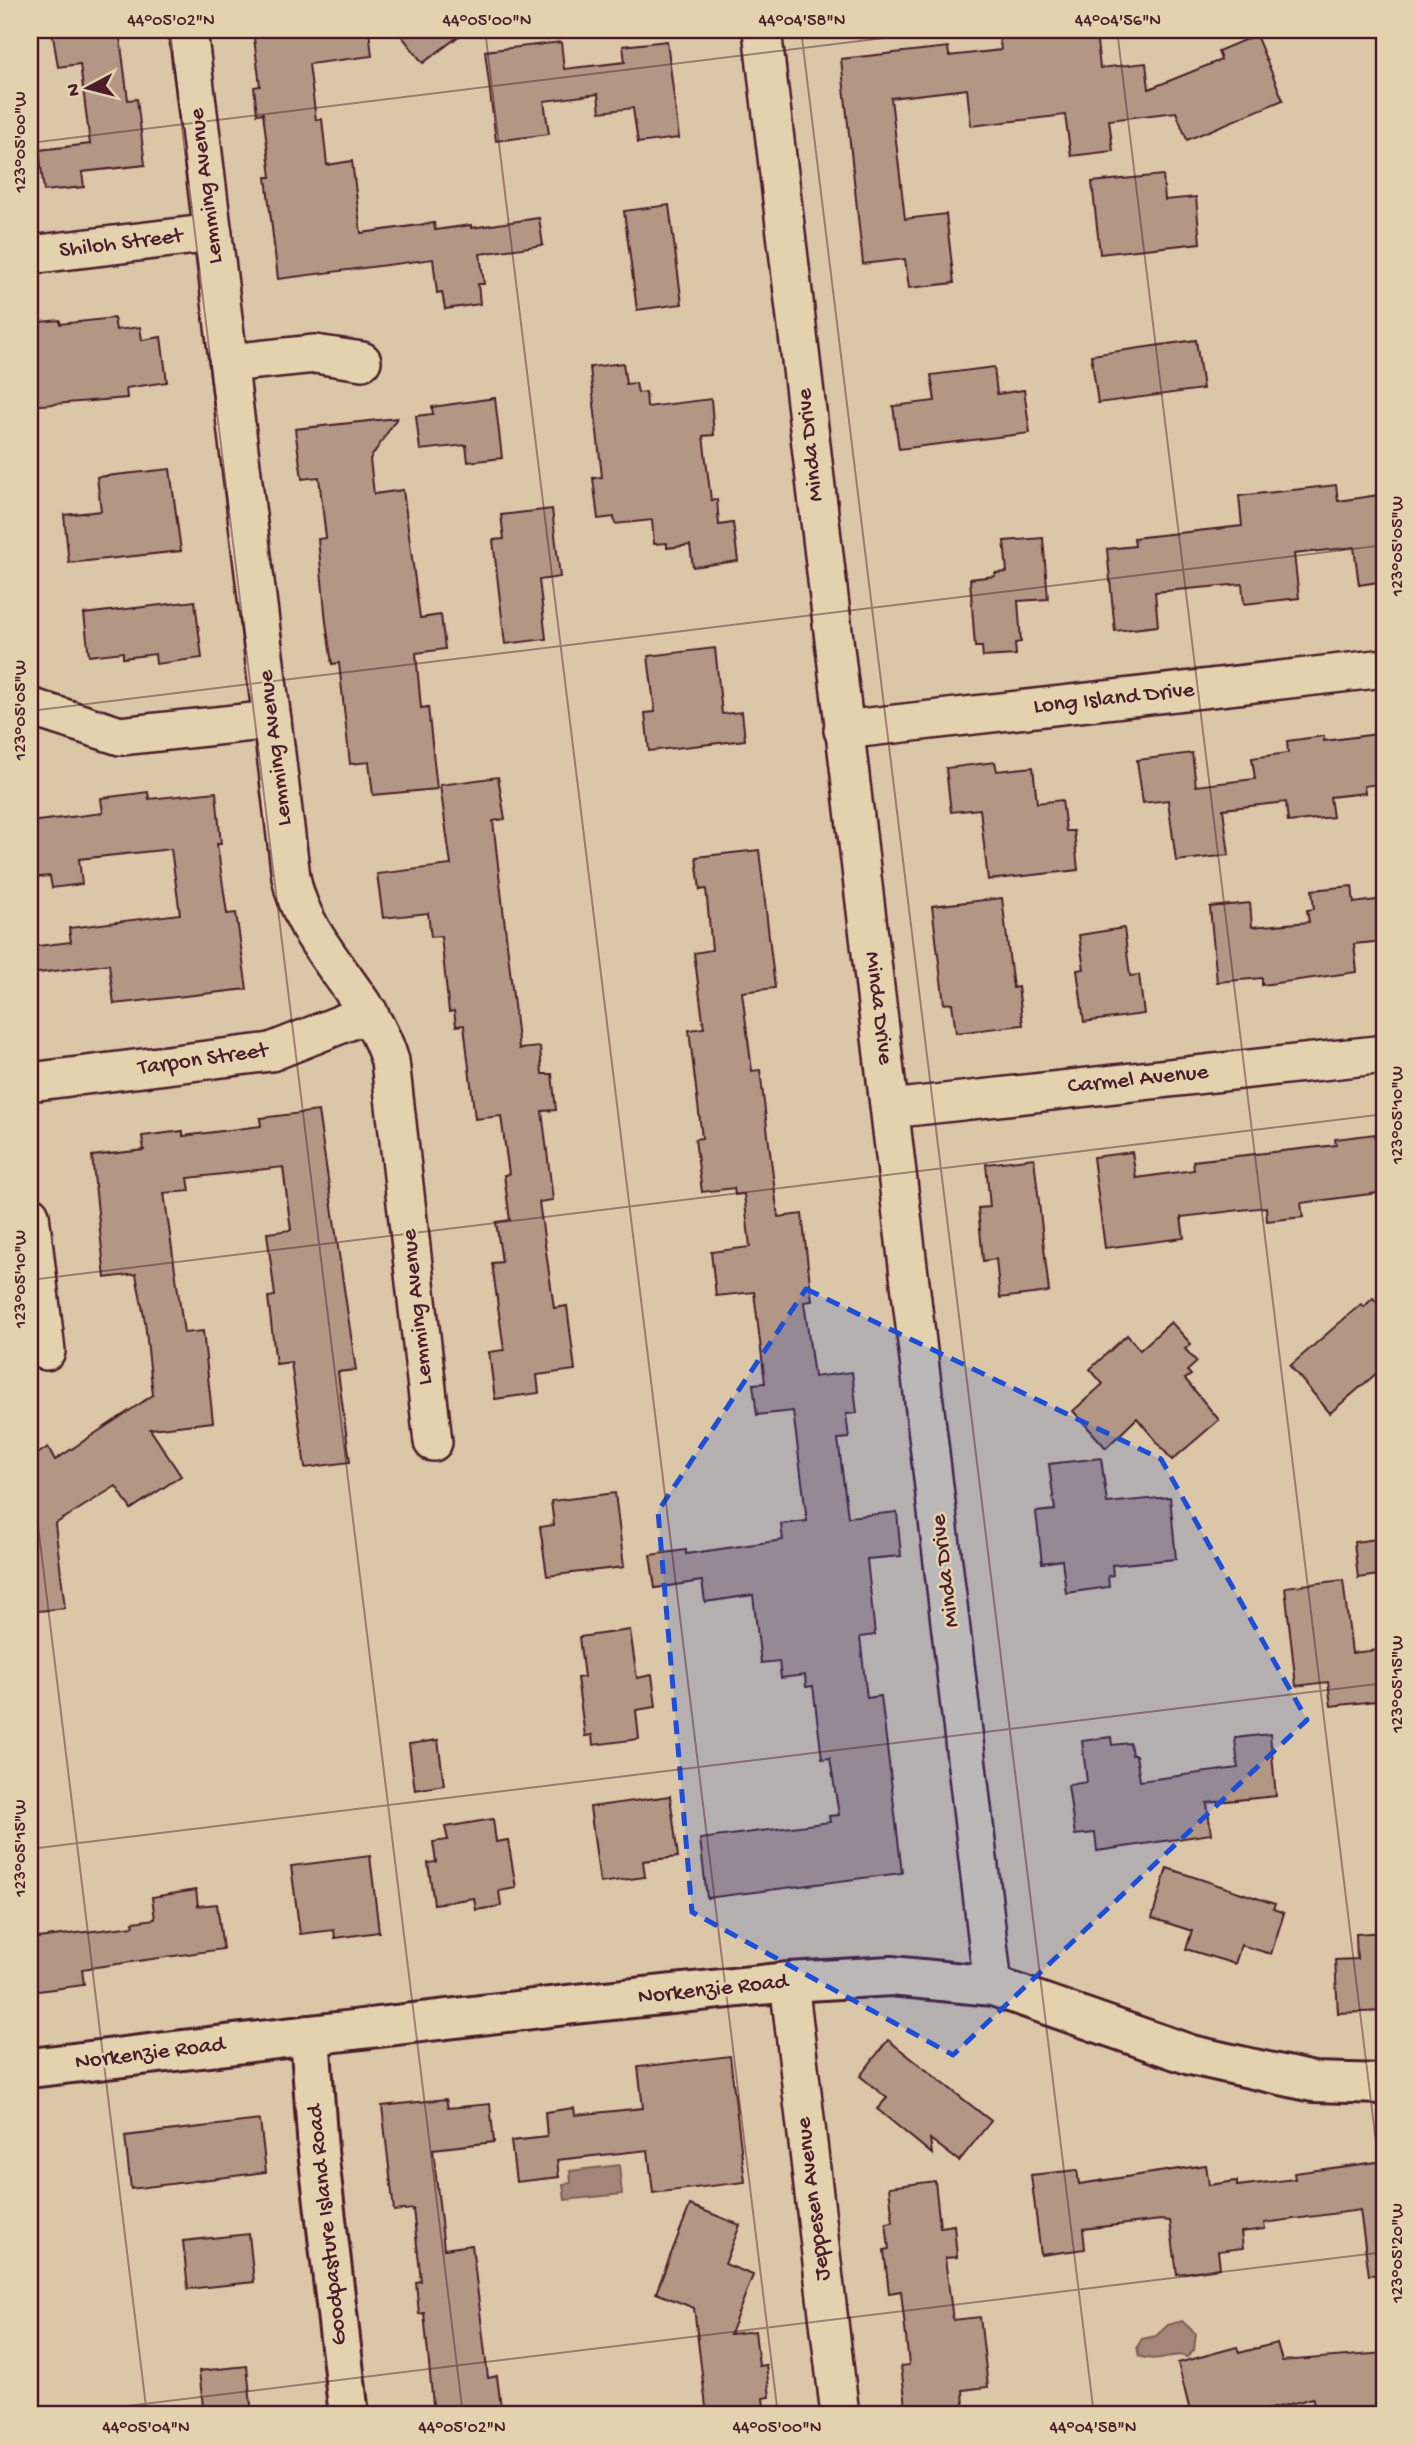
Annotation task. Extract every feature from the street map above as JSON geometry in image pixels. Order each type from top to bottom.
[{"type":"street","name":"Lemming Avenue","points":[[188,30],[295,897],[311,932],[369,1013],[390,1061],[433,1442]]},
{"type":"street","name":"Minda Drive","points":[[762,30],[993,1986]]},
{"type":"street","name":"Shiloh Street","points":[[30,255],[213,233]]},
{"type":"street","points":[[229,363],[315,354],[362,361]]},
{"type":"street","name":"Long Island Drive","points":[[843,730],[1385,668]]},
{"type":"street","points":[[30,707],[120,736],[272,720]]},
{"type":"street","name":"Tarpon Street","points":[[30,1082],[271,1052],[369,1013]]},
{"type":"street","name":"Carmel Avenue","points":[[890,1109],[1385,1054]]},
{"type":"street","points":[[30,1215],[46,1351]]},
{"type":"street","name":"Norkenzie Road","points":[[30,2068],[789,1982],[891,1976],[993,1986],[1191,2055],[1313,2082],[1385,2084]]},
{"type":"street","name":"Jeppesen Avenue","points":[[789,1982],[840,2415]]},
{"type":"street","name":"Goodpasture Island Road","points":[[310,2035],[320,2164],[349,2415]]},
{"type":"highlighted area","points":[[806,1289],[1161,1459],[1307,1720],[953,2055],[692,1912],[658,1511]]},
{"type":"shaded area","points":[[619,2165],[622,2194],[565,2200],[563,2184],[571,2183],[570,2171]]},
{"type":"shaded area","points":[[1182,2321],[1196,2334],[1194,2350],[1187,2357],[1176,2355],[1152,2359],[1139,2356],[1137,2347],[1142,2339],[1156,2336],[1168,2325]]},
{"type":"building","points":[[52,30],[119,30],[128,100],[137,99],[145,165],[82,172],[84,187],[44,191],[39,150],[90,144],[80,64],[58,67]]},
{"type":"building","points":[[253,30],[369,30],[372,56],[309,64],[316,120],[322,119],[327,165],[352,161],[361,233],[434,223],[435,230],[471,225],[471,228],[539,218],[543,245],[480,254],[484,284],[478,284],[480,304],[445,309],[442,292],[437,293],[433,259],[278,279],[266,177],[271,177],[263,113],[257,114],[254,87],[260,86]]},
{"type":"building","points":[[397,30],[467,30],[423,63]]},
{"type":"building","points":[[1037,30],[1039,40],[1096,33],[1100,68],[1146,63],[1149,89],[1221,60],[1218,51],[1256,35],[1283,100],[1187,140],[1176,112],[1109,120],[1113,151],[1071,156],[1065,115],[971,126],[967,89],[891,98],[905,219],[946,214],[954,283],[909,288],[905,259],[863,264],[841,59],[948,47],[949,56],[1001,50],[999,34]]},
{"type":"building","points":[[667,41],[679,138],[638,143],[633,108],[600,112],[598,94],[544,101],[549,134],[496,141],[485,51],[561,42],[564,69],[625,62],[623,46]]},
{"type":"building","points":[[1163,175],[1165,200],[1196,197],[1200,243],[1100,254],[1092,182]]},
{"type":"building","points":[[669,205],[682,304],[637,310],[624,211]]},
{"type":"building","points":[[114,318],[116,330],[140,327],[142,340],[161,337],[167,382],[126,388],[127,398],[30,406],[30,323],[60,320],[60,324]]},
{"type":"building","points":[[1196,340],[1203,389],[1098,403],[1091,355]]},
{"type":"building","points":[[623,363],[626,384],[636,383],[638,393],[646,392],[647,407],[711,399],[714,435],[703,436],[711,500],[717,500],[719,525],[733,523],[738,561],[693,567],[690,545],[667,548],[667,543],[654,544],[652,520],[615,524],[614,517],[598,519],[593,478],[602,477],[590,367]]},
{"type":"building","points":[[994,367],[997,394],[1024,390],[1030,433],[899,449],[893,406],[935,401],[931,375]]},
{"type":"building","points":[[495,398],[502,458],[468,462],[466,445],[420,450],[416,416],[433,414],[432,407]]},
{"type":"building","points":[[397,418],[370,459],[374,494],[403,490],[420,618],[441,615],[445,649],[416,653],[421,708],[428,707],[437,789],[373,795],[369,762],[350,764],[339,663],[332,664],[326,622],[318,539],[326,538],[319,477],[302,479],[295,429]]},
{"type":"building","points":[[170,469],[181,551],[69,563],[64,515],[101,511],[97,477]]},
{"type":"building","points":[[1336,485],[1338,501],[1379,495],[1380,505],[1385,504],[1385,581],[1359,585],[1354,547],[1294,554],[1299,598],[1244,604],[1242,584],[1155,592],[1158,626],[1115,631],[1107,549],[1135,546],[1134,538],[1242,526],[1239,496]]},
{"type":"building","points":[[552,509],[560,577],[539,580],[546,639],[505,644],[493,540],[504,539],[501,515]]},
{"type":"building","points":[[1043,538],[1048,599],[1018,601],[1021,642],[1015,643],[1016,655],[983,657],[982,647],[975,647],[970,579],[1007,572],[1004,541]]},
{"type":"building","points":[[195,601],[202,658],[156,664],[155,654],[123,658],[123,652],[89,656],[84,614]]},
{"type":"building","points":[[715,648],[722,714],[742,712],[745,740],[649,751],[645,713],[655,712],[648,656]]},
{"type":"building","points":[[1385,733],[1385,783],[1364,786],[1365,793],[1330,797],[1333,817],[1288,822],[1286,802],[1223,809],[1229,855],[1176,861],[1168,800],[1143,803],[1137,760],[1192,753],[1196,786],[1255,779],[1252,758],[1288,753],[1287,741],[1324,736],[1324,741]]},
{"type":"building","points":[[995,762],[997,771],[1033,767],[1037,803],[1062,800],[1066,831],[1074,831],[1078,870],[988,880],[980,809],[951,812],[946,768]]},
{"type":"building","points":[[498,777],[505,819],[493,821],[519,1049],[540,1047],[542,1074],[552,1074],[556,1110],[542,1111],[553,1200],[539,1202],[554,1308],[567,1306],[575,1370],[537,1375],[539,1393],[495,1399],[489,1352],[504,1350],[492,1263],[502,1262],[496,1222],[510,1220],[504,1175],[509,1174],[501,1116],[475,1119],[464,1025],[456,1026],[454,1011],[449,1012],[441,936],[431,937],[428,913],[383,918],[377,874],[451,865],[440,785]]},
{"type":"building","points":[[148,792],[149,799],[216,792],[221,844],[217,844],[227,914],[236,913],[247,989],[114,1004],[109,964],[30,974],[30,947],[71,942],[69,928],[180,914],[171,849],[79,859],[82,884],[52,888],[50,876],[30,878],[30,822],[103,813],[101,798]]},
{"type":"building","points":[[759,850],[775,988],[742,992],[752,1071],[760,1070],[778,1217],[802,1214],[812,1301],[804,1302],[814,1377],[852,1372],[857,1413],[846,1414],[849,1438],[838,1439],[848,1517],[897,1512],[901,1556],[867,1559],[875,1635],[860,1637],[867,1698],[881,1696],[902,1873],[707,1898],[700,1839],[830,1822],[829,1816],[839,1815],[830,1758],[822,1759],[813,1686],[806,1687],[805,1675],[781,1678],[779,1661],[761,1663],[753,1595],[705,1602],[702,1581],[655,1588],[650,1555],[686,1550],[686,1554],[783,1540],[781,1524],[807,1521],[793,1411],[757,1415],[753,1384],[765,1383],[754,1292],[716,1296],[711,1252],[750,1247],[744,1194],[735,1195],[734,1188],[702,1192],[695,1139],[702,1138],[689,1030],[704,1028],[694,953],[712,950],[706,889],[700,890],[696,857]]},
{"type":"building","points":[[1352,886],[1354,903],[1385,899],[1385,941],[1354,944],[1357,972],[1262,985],[1262,978],[1217,982],[1210,907],[1250,903],[1252,927],[1309,922],[1307,910],[1314,909],[1312,890]]},
{"type":"building","points":[[1002,898],[1013,988],[1018,987],[1023,1025],[956,1033],[952,1003],[944,1004],[932,906]]},
{"type":"building","points":[[1124,928],[1130,976],[1139,975],[1144,1014],[1084,1022],[1077,970],[1084,969],[1079,935]]},
{"type":"building","points":[[318,1111],[356,1370],[338,1372],[350,1462],[305,1468],[291,1362],[276,1364],[268,1297],[275,1296],[267,1233],[291,1230],[283,1167],[188,1178],[190,1191],[164,1193],[184,1333],[203,1331],[213,1422],[150,1429],[181,1476],[131,1509],[116,1486],[55,1524],[65,1608],[30,1612],[30,1459],[48,1447],[55,1460],[153,1395],[145,1322],[136,1274],[105,1278],[92,1156],[144,1150],[142,1136],[183,1131],[183,1136],[261,1126],[260,1118]]},
{"type":"building","points":[[1375,1134],[1377,1147],[1385,1146],[1385,1192],[1301,1203],[1303,1217],[1267,1221],[1266,1207],[1181,1217],[1184,1238],[1105,1248],[1093,1157],[1132,1152],[1136,1178],[1194,1170],[1193,1161],[1336,1145],[1335,1139]]},
{"type":"building","points":[[1034,1158],[1049,1292],[1000,1298],[996,1259],[983,1261],[978,1208],[990,1207],[986,1164]]},
{"type":"building","points":[[1373,1298],[1385,1312],[1385,1366],[1330,1413],[1290,1366],[1361,1304],[1364,1307]]},
{"type":"building","points":[[1171,1322],[1191,1344],[1185,1349],[1197,1362],[1187,1371],[1191,1375],[1185,1379],[1219,1420],[1172,1460],[1137,1418],[1106,1448],[1073,1411],[1103,1384],[1090,1369],[1127,1335],[1140,1350]]},
{"type":"building","points":[[1101,1458],[1107,1503],[1170,1497],[1176,1559],[1112,1565],[1113,1575],[1108,1576],[1109,1587],[1066,1593],[1062,1560],[1042,1563],[1036,1512],[1055,1510],[1049,1464]]},
{"type":"building","points":[[615,1493],[624,1567],[547,1576],[540,1527],[554,1525],[551,1501]]},
{"type":"building","points":[[1385,1538],[1385,1574],[1358,1578],[1354,1542]]},
{"type":"building","points":[[1343,1580],[1352,1653],[1378,1650],[1384,1700],[1331,1706],[1328,1682],[1296,1686],[1285,1587]]},
{"type":"building","points":[[630,1630],[637,1678],[652,1675],[656,1707],[636,1710],[639,1739],[593,1745],[592,1735],[585,1736],[577,1678],[584,1677],[579,1637]]},
{"type":"building","points":[[1270,1734],[1276,1796],[1207,1803],[1211,1834],[1097,1851],[1095,1833],[1075,1835],[1068,1785],[1087,1782],[1082,1741],[1111,1737],[1112,1745],[1130,1743],[1132,1755],[1136,1755],[1140,1781],[1238,1768],[1235,1738]]},
{"type":"building","points":[[438,1740],[444,1785],[415,1790],[409,1744]]},
{"type":"building","points":[[670,1796],[678,1857],[643,1861],[645,1877],[600,1883],[590,1807]]},
{"type":"building","points":[[493,1819],[496,1842],[508,1840],[516,1888],[499,1891],[501,1906],[476,1910],[474,1898],[434,1904],[428,1863],[436,1862],[433,1842],[448,1840],[445,1827]]},
{"type":"building","points":[[370,1856],[379,1932],[335,1938],[334,1930],[300,1934],[291,1866]]},
{"type":"building","points":[[1167,1868],[1275,1904],[1273,1909],[1284,1913],[1271,1954],[1241,1945],[1235,1964],[1186,1949],[1192,1931],[1152,1918]]},
{"type":"building","points":[[196,1890],[198,1906],[217,1904],[223,1949],[82,1969],[84,1985],[30,1992],[30,1939],[134,1926],[133,1922],[155,1919],[152,1897]]},
{"type":"building","points":[[1385,1932],[1385,2011],[1338,2013],[1335,1960],[1357,1959],[1356,1934]]},
{"type":"building","points":[[888,2040],[991,2121],[959,2161],[930,2139],[932,2154],[877,2109],[887,2098],[860,2076]]},
{"type":"building","points":[[730,2056],[745,2182],[653,2193],[648,2150],[557,2160],[559,2177],[516,2182],[511,2141],[547,2137],[545,2112],[574,2108],[575,2115],[643,2108],[638,2067]]},
{"type":"building","points":[[446,2099],[448,2108],[490,2104],[494,2142],[433,2149],[444,2249],[472,2245],[488,2378],[497,2376],[502,2415],[434,2415],[424,2313],[419,2314],[416,2282],[421,2281],[413,2209],[394,2211],[382,2106]]},
{"type":"building","points":[[260,2120],[266,2172],[131,2189],[125,2136]]},
{"type":"building","points":[[1385,2161],[1385,2274],[1369,2275],[1360,2210],[1264,2223],[1265,2229],[1241,2232],[1243,2248],[1218,2251],[1220,2268],[1177,2274],[1170,2221],[1161,2220],[1083,2229],[1085,2249],[1041,2255],[1031,2175],[1077,2170],[1079,2184],[1206,2165],[1209,2185],[1237,2181],[1237,2186],[1295,2179],[1294,2173]]},
{"type":"building","points":[[935,2181],[940,2227],[954,2225],[957,2257],[945,2258],[953,2320],[980,2317],[988,2387],[963,2390],[964,2407],[907,2414],[901,2366],[909,2365],[901,2291],[889,2293],[884,2250],[889,2249],[886,2223],[893,2222],[889,2187]]},
{"type":"building","points":[[690,2205],[740,2225],[725,2264],[753,2275],[730,2334],[755,2331],[759,2366],[766,2365],[770,2397],[763,2398],[765,2415],[707,2415],[694,2308],[656,2293]]},
{"type":"building","points":[[249,2234],[254,2282],[188,2289],[183,2241]]},
{"type":"building","points":[[1277,2343],[1282,2361],[1385,2353],[1385,2410],[1314,2415],[1313,2398],[1248,2415],[1191,2415],[1178,2363],[1237,2347],[1239,2353]]},
{"type":"building","points":[[247,2366],[252,2415],[204,2415],[199,2371]]}]
